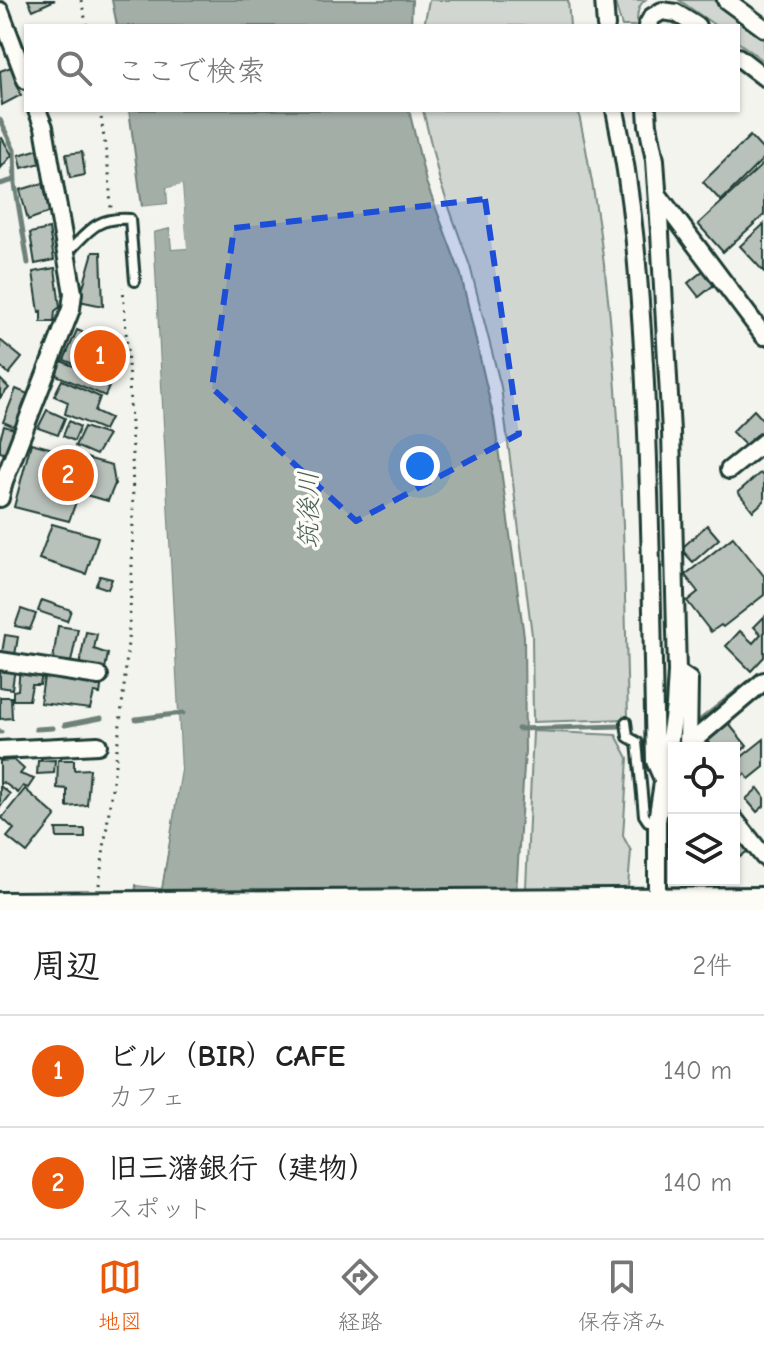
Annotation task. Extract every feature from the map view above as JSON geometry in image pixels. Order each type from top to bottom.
[{"type":"highway","points":[[0,907],[102,900],[652,905],[764,902]]},
{"type":"street","points":[[726,0],[764,28]]},
{"type":"street","points":[[605,2],[606,24]]},
{"type":"street","points":[[605,2],[615,24]]},
{"type":"street","points":[[0,11],[24,75]]},
{"type":"street","points":[[648,24],[652,17],[662,11],[676,13],[694,24]]},
{"type":"street","points":[[740,59],[764,77]]},
{"type":"street","points":[[0,498],[2,480],[71,309],[73,293],[44,127],[38,112]]},
{"type":"street","points":[[615,112],[626,162],[640,295],[648,433],[655,761],[663,779]]},
{"type":"street","points":[[645,115],[655,160],[658,194],[671,446],[677,672],[675,706],[657,821],[652,905]]},
{"type":"street","points":[[658,194],[764,336]]},
{"type":"street","points":[[729,470],[764,442]]},
{"type":"street","points":[[0,661],[99,676]]},
{"type":"street","points":[[677,672],[689,680],[688,742]]},
{"type":"street","points":[[694,742],[764,681]]},
{"type":"street","points":[[0,750],[98,745]]},
{"type":"street","points":[[740,827],[764,857]]},
{"type":"lane","points":[[67,253],[96,223],[111,218],[130,219],[135,281]]},
{"type":"lane","points":[[626,722],[628,737],[637,742],[644,815],[648,821],[657,821]]},
{"type":"path","points":[[81,0],[87,24]]},
{"type":"path","points":[[100,112],[109,173],[111,218]]},
{"type":"path","points":[[102,900],[131,590],[131,402],[123,283]]},
{"type":"highlighted area","points":[[485,199],[519,434],[356,521],[212,388],[234,228]]},
{"type":"shaded area","points":[[429,0],[568,0],[570,24],[424,24]]},
{"type":"shaded area","points":[[614,0],[645,0],[639,8],[637,24],[621,24]]},
{"type":"shaded area","points":[[679,0],[713,0],[764,38],[764,61],[740,43],[740,24],[713,24]]},
{"type":"shaded area","points":[[423,112],[578,112],[593,185],[612,337],[622,490],[628,719],[533,722],[532,635],[501,387],[470,266],[440,182]]},
{"type":"shaded area","points":[[533,731],[616,735],[628,758],[623,836],[631,851],[626,910],[525,910]]},
{"type":"water","points":[[112,0],[412,0],[411,24],[117,24]]},
{"type":"water","name":"筑後川","points":[[129,112],[409,112],[426,182],[461,275],[494,419],[524,636],[525,751],[515,910],[134,910],[136,885],[162,888],[181,770],[153,232],[170,228],[172,249],[186,248],[182,186],[167,188],[168,204],[142,207]]},
{"type":"pier","points":[[182,185],[187,248],[172,249],[170,228],[153,232],[181,770],[161,888],[136,885],[137,881],[158,884],[177,769],[149,232],[151,228],[172,224],[176,245],[183,244],[179,190],[171,191],[170,208],[142,211],[138,207],[168,204],[167,188]]},
{"type":"building","points":[[28,0],[55,0],[33,10]]},
{"type":"building","points":[[11,67],[21,95],[2,105],[0,71]]},
{"type":"building","points":[[750,136],[764,151],[764,158],[721,201],[703,182]]},
{"type":"building","points":[[2,138],[12,155],[0,169],[0,140]]},
{"type":"building","points":[[39,149],[41,163],[22,168],[19,155]]},
{"type":"building","points":[[82,152],[85,175],[70,178],[66,154]]},
{"type":"building","points":[[764,163],[764,215],[723,252],[698,224]]},
{"type":"building","points":[[43,183],[50,212],[28,220],[20,190]]},
{"type":"building","points":[[764,224],[764,272],[740,246]]},
{"type":"building","points":[[49,229],[54,260],[35,264],[30,233]]},
{"type":"building","points":[[93,252],[101,252],[103,306],[79,301]]},
{"type":"building","points":[[55,268],[60,307],[55,311],[54,322],[41,322],[33,272]]},
{"type":"building","points":[[704,270],[715,284],[699,297],[688,283]]},
{"type":"building","points":[[77,330],[106,342],[96,372],[64,360]]},
{"type":"building","points":[[0,340],[22,358],[9,374],[0,366]]},
{"type":"building","points":[[61,361],[88,372],[86,376],[109,387],[105,396],[56,375]]},
{"type":"building","points":[[0,379],[9,388],[0,398]]},
{"type":"building","points":[[62,380],[100,397],[95,411],[110,418],[104,430],[65,414],[68,402],[54,396]]},
{"type":"building","points":[[16,389],[28,394],[15,427],[3,422]]},
{"type":"building","points":[[47,410],[65,418],[58,435],[38,428]]},
{"type":"building","points":[[754,410],[764,421],[764,433],[746,446],[732,432]]},
{"type":"building","points":[[69,421],[80,427],[74,441],[63,436]]},
{"type":"building","points":[[4,426],[14,429],[6,454],[0,452]]},
{"type":"building","points":[[84,427],[108,435],[96,455],[75,446]]},
{"type":"building","points":[[31,443],[112,465],[115,484],[108,501],[67,490],[65,495],[77,499],[69,521],[14,507]]},
{"type":"building","points":[[760,473],[764,477],[764,501],[753,511],[738,492]]},
{"type":"building","points":[[52,524],[98,537],[86,574],[39,559]]},
{"type":"building","points":[[707,525],[719,539],[693,562],[681,549]]},
{"type":"building","points":[[733,537],[764,576],[764,595],[723,627],[721,625],[711,632],[687,601],[698,592],[685,575]]},
{"type":"building","points":[[100,576],[112,579],[108,589],[96,585]]},
{"type":"building","points":[[42,600],[71,610],[67,621],[38,611]]},
{"type":"building","points":[[21,609],[36,614],[30,629],[15,626]]},
{"type":"building","points":[[764,617],[764,657],[751,671],[726,646],[740,631],[753,643],[761,634],[754,627]]},
{"type":"building","points":[[58,626],[78,629],[71,662],[53,660]]},
{"type":"building","points":[[86,632],[97,634],[94,649],[108,654],[105,669],[79,666]]},
{"type":"building","points":[[5,635],[18,637],[15,655],[2,653]]},
{"type":"building","points":[[0,665],[15,668],[12,689],[0,687]]},
{"type":"building","points":[[20,666],[43,669],[40,685],[32,685],[29,700],[13,700],[13,691],[18,690]]},
{"type":"building","points":[[45,671],[102,680],[100,694],[94,693],[90,709],[40,703]]},
{"type":"building","points":[[0,697],[11,697],[12,718],[0,719]]},
{"type":"building","points":[[728,723],[747,746],[740,752],[740,742],[707,740]]},
{"type":"building","points":[[764,739],[764,767],[749,779],[745,774],[740,778],[740,758]]},
{"type":"building","points":[[14,760],[24,769],[20,774],[34,779],[28,788],[23,786],[18,793],[3,782],[0,785],[0,761]]},
{"type":"building","points":[[55,760],[54,773],[37,774],[38,761]]},
{"type":"building","points":[[58,760],[74,760],[74,770],[90,769],[87,805],[67,807],[67,789],[57,788]]},
{"type":"building","points":[[0,786],[10,794],[0,807]]},
{"type":"building","points":[[758,788],[764,796],[764,806],[757,812],[746,799]]},
{"type":"building","points":[[25,789],[56,816],[27,853],[7,837],[14,829],[2,818]]},
{"type":"building","points":[[56,829],[85,829],[85,838],[57,838]]},
{"type":"building","points":[[740,836],[750,849],[740,857]]},
{"type":"waterway","points":[[0,120],[14,150],[15,184],[28,263]]},
{"type":"waterway","points":[[0,184],[14,180]]},
{"type":"waterway","points":[[697,723],[749,682]]},
{"type":"waterway","points":[[136,719],[183,713]]},
{"type":"waterway","points":[[65,725],[101,718]]},
{"type":"waterway","points":[[518,729],[621,726]]},
{"type":"waterway","points":[[36,729],[53,728]]},
{"type":"place","name":"ビル（BIR）CAFE","points":[[100,356]]},
{"type":"place","name":"旧三潴銀行（建物）","points":[[68,475]]}]
